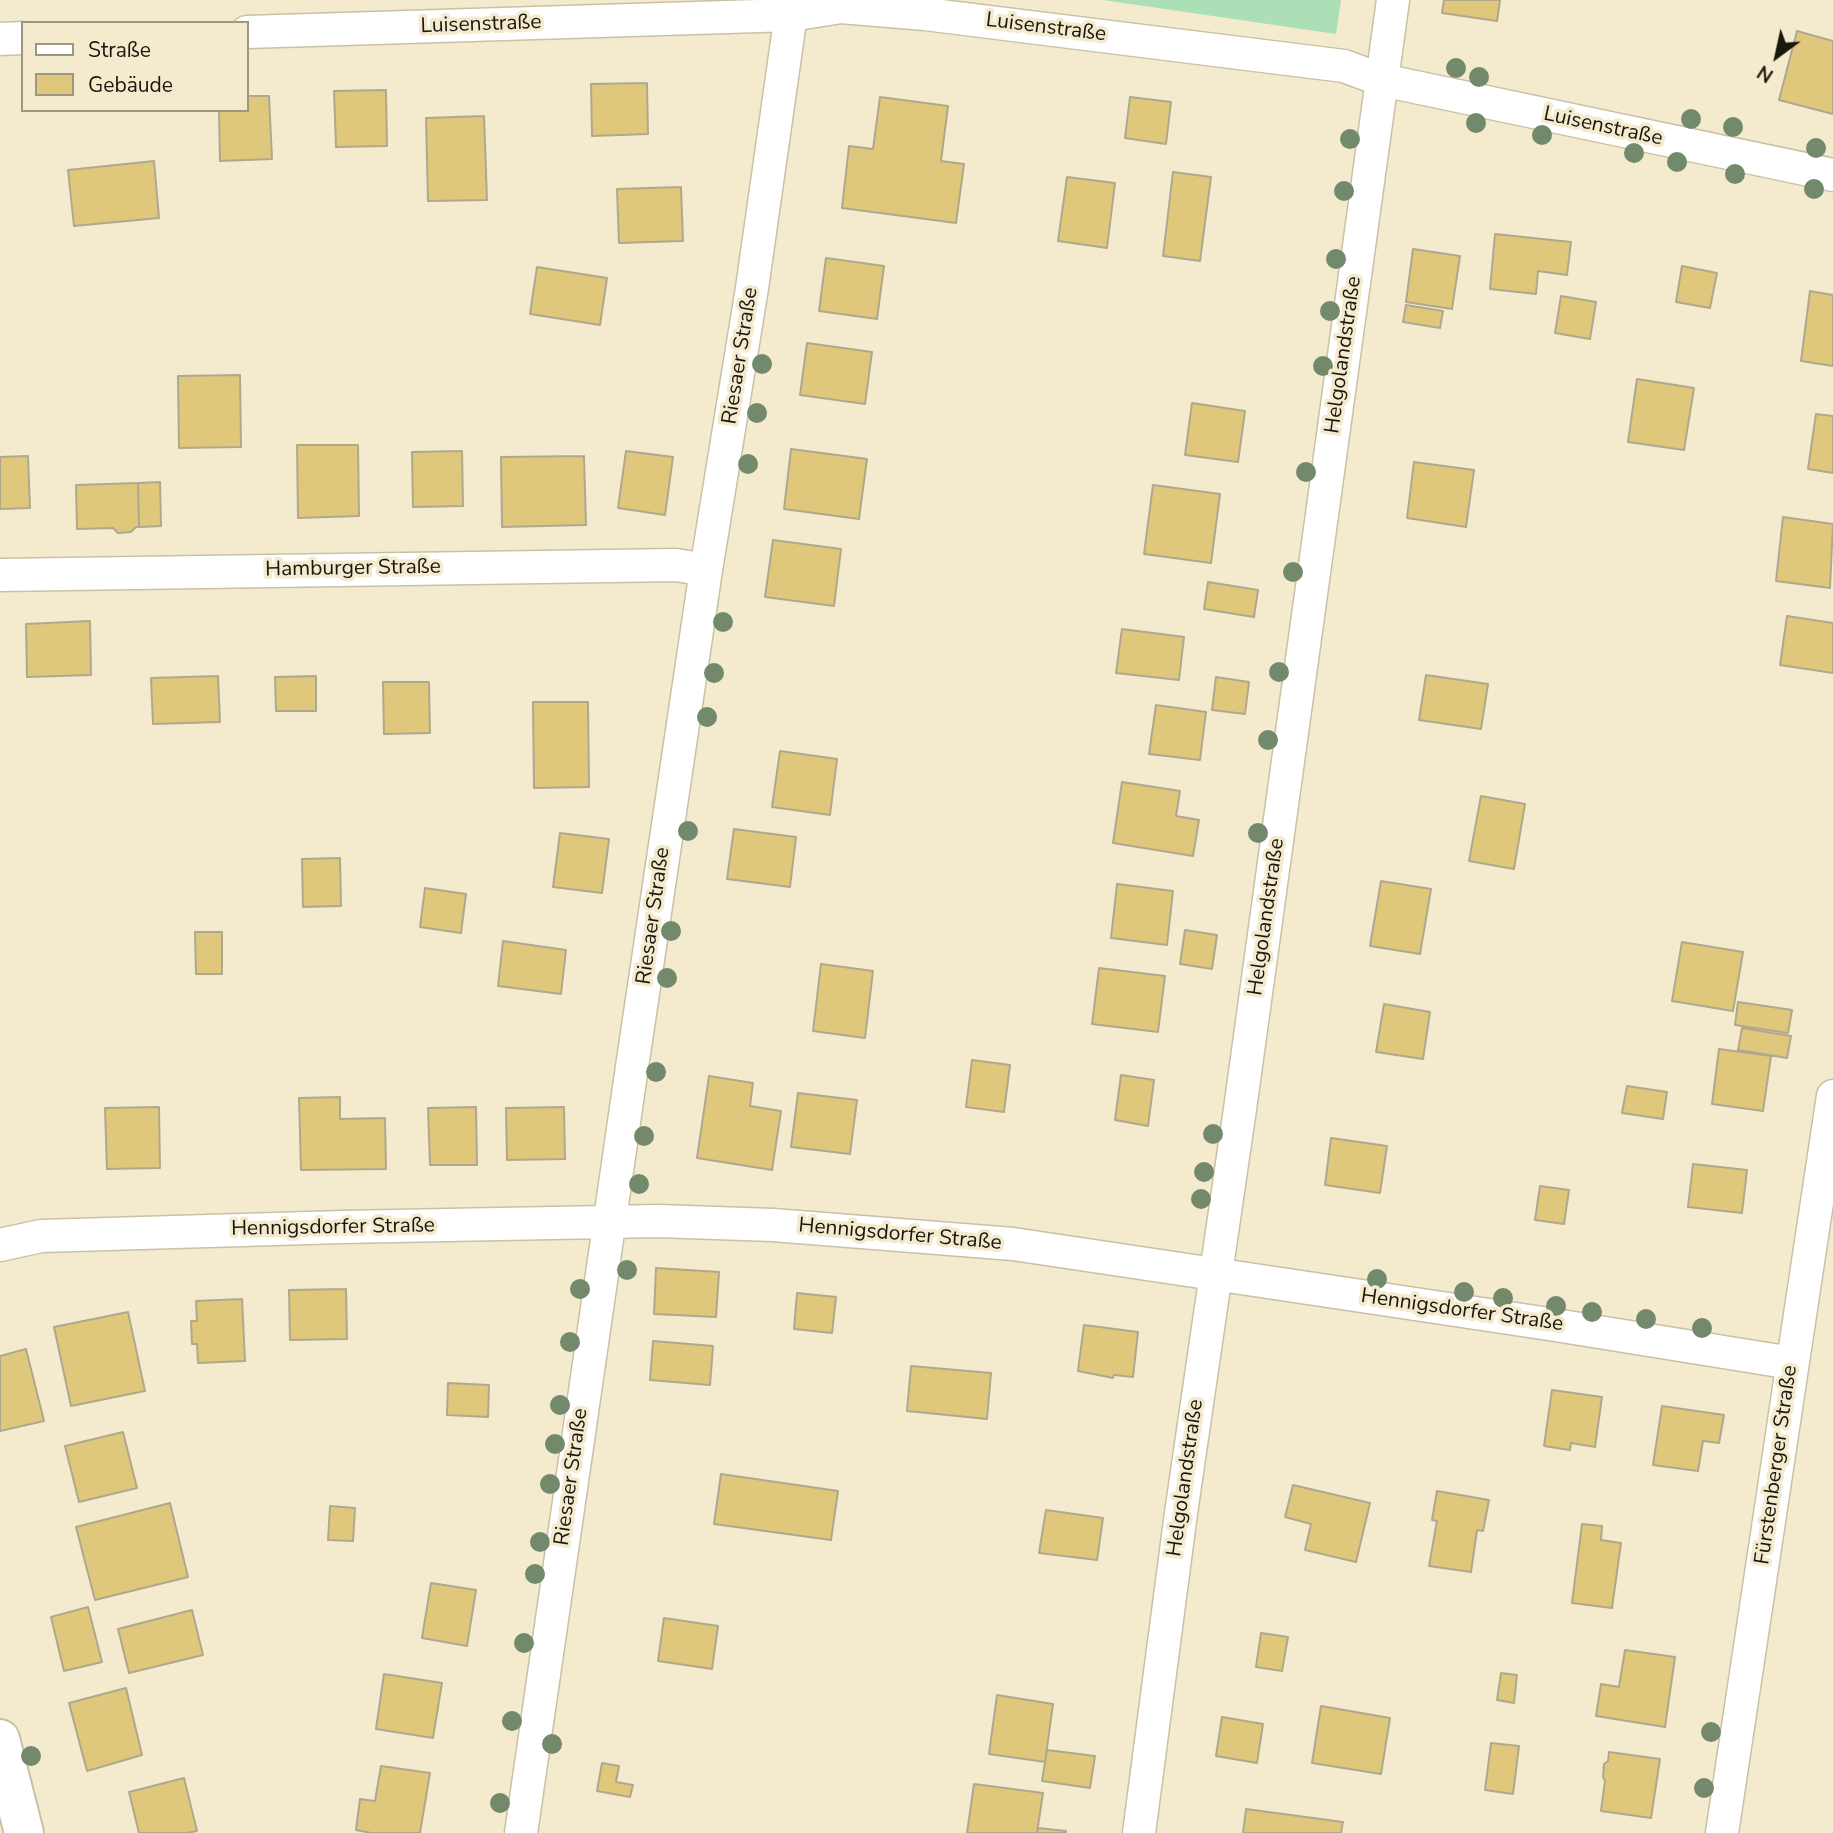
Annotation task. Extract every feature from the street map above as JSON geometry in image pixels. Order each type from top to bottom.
[{"type":"street","name":"Helgolandstraße","points":[[1139,1833],[1393,0]]},
{"type":"street","name":"Luisenstraße","points":[[248,32],[841,7],[951,17],[1345,66],[1382,80],[1833,175]]},
{"type":"street","name":"Riesaer Straße","points":[[521,1833],[609,1222],[706,569],[752,288],[792,8]]},
{"type":"street","points":[[0,39],[21,38]]},
{"type":"street","name":"Hamburger Straße","points":[[0,575],[676,565],[706,569]]},
{"type":"street","name":"Fürstenberger Straße","points":[[1722,1833],[1833,1096]]},
{"type":"street","name":"Hennigsdorfer Straße","points":[[0,1245],[41,1236],[609,1222],[773,1224],[1013,1244],[1792,1363]]},
{"type":"street","points":[[0,1739],[15,1824]]},
{"type":"green space","points":[[1103,0],[1341,0],[1336,34]]},
{"type":"building","points":[[1444,0],[1500,0],[1497,21],[1442,13]]},
{"type":"building","points":[[1797,31],[1833,41],[1833,114],[1779,100]]},
{"type":"building","points":[[647,83],[648,134],[592,136],[591,84]]},
{"type":"building","points":[[386,90],[387,146],[336,147],[334,91]]},
{"type":"building","points":[[248,96],[269,96],[272,159],[220,161],[219,112],[248,112]]},
{"type":"building","points":[[880,97],[948,106],[941,161],[964,164],[956,223],[842,208],[849,146],[873,149]]},
{"type":"building","points":[[1130,97],[1171,102],[1166,144],[1125,138]]},
{"type":"building","points":[[484,116],[487,200],[428,201],[426,118]]},
{"type":"building","points":[[154,161],[159,218],[74,226],[68,170]]},
{"type":"building","points":[[1173,172],[1211,177],[1200,261],[1163,256]]},
{"type":"building","points":[[1067,177],[1115,183],[1107,248],[1058,241]]},
{"type":"building","points":[[681,187],[683,241],[619,243],[617,189]]},
{"type":"building","points":[[1495,234],[1571,242],[1567,275],[1538,271],[1536,294],[1490,289]]},
{"type":"building","points":[[1413,249],[1460,256],[1452,309],[1406,302]]},
{"type":"building","points":[[826,258],[884,266],[877,319],[819,311]]},
{"type":"building","points":[[1682,266],[1717,273],[1710,308],[1676,302]]},
{"type":"building","points":[[537,267],[607,278],[600,325],[530,314]]},
{"type":"building","points":[[1810,291],[1833,295],[1833,366],[1801,361]]},
{"type":"building","points":[[1561,296],[1596,302],[1590,339],[1555,333]]},
{"type":"building","points":[[1406,305],[1443,311],[1440,328],[1403,322]]},
{"type":"building","points":[[807,343],[872,352],[865,404],[800,395]]},
{"type":"building","points":[[240,375],[241,447],[179,448],[178,376]]},
{"type":"building","points":[[1637,379],[1694,388],[1684,450],[1628,442]]},
{"type":"building","points":[[1192,403],[1245,411],[1238,462],[1185,455]]},
{"type":"building","points":[[1816,414],[1833,416],[1833,473],[1808,469]]},
{"type":"building","points":[[297,445],[358,445],[359,516],[298,518]]},
{"type":"building","points":[[791,449],[867,459],[859,519],[784,509]]},
{"type":"building","points":[[462,451],[463,506],[413,507],[412,452]]},
{"type":"building","points":[[626,451],[673,457],[665,515],[618,508]]},
{"type":"building","points":[[28,456],[30,508],[0,509],[0,457]]},
{"type":"building","points":[[584,456],[586,525],[502,527],[501,457]]},
{"type":"building","points":[[1414,462],[1474,470],[1466,527],[1407,518]]},
{"type":"building","points":[[160,482],[161,526],[139,527],[138,483]]},
{"type":"building","points":[[138,483],[139,527],[131,532],[118,533],[113,528],[77,529],[76,485]]},
{"type":"building","points":[[1153,485],[1220,494],[1211,563],[1144,554]]},
{"type":"building","points":[[1783,517],[1833,524],[1830,588],[1776,581]]},
{"type":"building","points":[[773,540],[841,549],[834,606],[765,597]]},
{"type":"building","points":[[1208,582],[1258,590],[1254,617],[1204,609]]},
{"type":"building","points":[[1787,616],[1833,623],[1833,673],[1780,665]]},
{"type":"building","points":[[90,621],[91,675],[27,677],[26,624]]},
{"type":"building","points":[[1122,629],[1184,637],[1179,680],[1116,673]]},
{"type":"building","points":[[1426,675],[1488,684],[1481,729],[1419,720]]},
{"type":"building","points":[[218,676],[220,722],[153,724],[151,678]]},
{"type":"building","points":[[316,676],[316,711],[276,711],[275,677]]},
{"type":"building","points":[[1216,677],[1249,682],[1245,714],[1212,710]]},
{"type":"building","points":[[383,682],[429,682],[430,733],[384,734]]},
{"type":"building","points":[[533,702],[588,702],[589,787],[534,788]]},
{"type":"building","points":[[1156,705],[1206,712],[1200,760],[1149,754]]},
{"type":"building","points":[[780,751],[837,759],[830,815],[772,807]]},
{"type":"building","points":[[1122,782],[1180,791],[1176,816],[1199,820],[1193,856],[1113,843]]},
{"type":"building","points":[[1481,796],[1525,804],[1514,869],[1469,861]]},
{"type":"building","points":[[734,829],[796,837],[790,887],[727,879]]},
{"type":"building","points":[[560,833],[609,839],[602,893],[553,887]]},
{"type":"building","points":[[340,858],[341,906],[303,907],[302,859]]},
{"type":"building","points":[[1381,881],[1431,889],[1420,954],[1370,946]]},
{"type":"building","points":[[1117,884],[1173,891],[1167,945],[1111,938]]},
{"type":"building","points":[[425,888],[466,894],[461,933],[420,927]]},
{"type":"building","points":[[1185,930],[1217,935],[1212,969],[1180,964]]},
{"type":"building","points":[[195,932],[222,932],[222,974],[196,974]]},
{"type":"building","points":[[503,941],[566,950],[561,994],[498,986]]},
{"type":"building","points":[[1682,942],[1743,952],[1733,1011],[1672,1001]]},
{"type":"building","points":[[821,964],[873,971],[865,1038],[813,1031]]},
{"type":"building","points":[[1099,968],[1165,976],[1158,1032],[1092,1024]]},
{"type":"building","points":[[1738,1002],[1792,1010],[1788,1033],[1735,1025]]},
{"type":"building","points":[[1384,1004],[1430,1012],[1423,1059],[1376,1052]]},
{"type":"building","points":[[1742,1028],[1791,1036],[1787,1058],[1738,1050]]},
{"type":"building","points":[[1719,1049],[1771,1056],[1763,1111],[1712,1104]]},
{"type":"building","points":[[972,1060],[1010,1065],[1004,1112],[966,1107]]},
{"type":"building","points":[[1121,1075],[1154,1080],[1148,1126],[1115,1120]]},
{"type":"building","points":[[709,1076],[753,1083],[750,1106],[781,1111],[772,1170],[697,1158]]},
{"type":"building","points":[[1627,1086],[1667,1092],[1663,1119],[1622,1113]]},
{"type":"building","points":[[798,1093],[857,1100],[850,1154],[791,1147]]},
{"type":"building","points":[[340,1097],[340,1119],[385,1118],[386,1169],[301,1170],[299,1098]]},
{"type":"building","points":[[159,1107],[160,1168],[107,1169],[105,1108]]},
{"type":"building","points":[[476,1107],[477,1165],[430,1165],[428,1108]]},
{"type":"building","points":[[564,1107],[565,1159],[507,1160],[506,1108]]},
{"type":"building","points":[[1331,1138],[1387,1146],[1380,1193],[1325,1185]]},
{"type":"building","points":[[1693,1164],[1747,1170],[1742,1213],[1688,1207]]},
{"type":"building","points":[[1540,1186],[1569,1190],[1564,1224],[1535,1220]]},
{"type":"building","points":[[656,1268],[719,1272],[716,1317],[654,1314]]},
{"type":"building","points":[[346,1289],[347,1339],[290,1340],[289,1290]]},
{"type":"building","points":[[797,1293],[836,1297],[832,1333],[794,1329]]},
{"type":"building","points":[[242,1299],[245,1361],[198,1363],[197,1344],[192,1344],[191,1321],[197,1321],[196,1301]]},
{"type":"building","points":[[128,1312],[145,1391],[71,1406],[54,1327]]},
{"type":"building","points":[[1084,1325],[1138,1332],[1133,1377],[1114,1375],[1113,1378],[1078,1371]]},
{"type":"building","points":[[653,1341],[713,1346],[710,1385],[650,1380]]},
{"type":"building","points":[[26,1349],[44,1421],[0,1431],[0,1356]]},
{"type":"building","points":[[911,1366],[991,1373],[987,1419],[907,1411]]},
{"type":"building","points":[[448,1383],[489,1385],[488,1417],[447,1415]]},
{"type":"building","points":[[1552,1390],[1602,1397],[1595,1447],[1571,1443],[1570,1450],[1544,1446]]},
{"type":"building","points":[[1662,1406],[1724,1415],[1719,1443],[1703,1441],[1698,1471],[1653,1465]]},
{"type":"building","points":[[123,1432],[137,1488],[79,1502],[65,1446]]},
{"type":"building","points":[[721,1474],[838,1491],[831,1540],[714,1524]]},
{"type":"building","points":[[1293,1485],[1370,1503],[1356,1562],[1305,1550],[1311,1524],[1285,1517]]},
{"type":"building","points":[[1437,1491],[1489,1500],[1483,1531],[1477,1530],[1471,1572],[1429,1566],[1437,1521],[1432,1520]]},
{"type":"building","points":[[170,1503],[188,1577],[95,1600],[76,1527]]},
{"type":"building","points":[[330,1506],[355,1508],[353,1541],[328,1540]]},
{"type":"building","points":[[1046,1510],[1103,1518],[1097,1560],[1039,1553]]},
{"type":"building","points":[[1582,1524],[1602,1526],[1601,1540],[1621,1543],[1612,1608],[1572,1603]]},
{"type":"building","points":[[431,1583],[476,1590],[467,1646],[422,1638]]},
{"type":"building","points":[[88,1607],[102,1662],[64,1671],[51,1617]]},
{"type":"building","points":[[192,1610],[203,1655],[129,1673],[118,1629]]},
{"type":"building","points":[[664,1618],[718,1626],[712,1669],[658,1661]]},
{"type":"building","points":[[1261,1633],[1288,1637],[1282,1671],[1256,1667]]},
{"type":"building","points":[[1625,1650],[1675,1657],[1665,1727],[1596,1716],[1601,1684],[1619,1687]]},
{"type":"building","points":[[1501,1673],[1517,1675],[1514,1703],[1497,1700]]},
{"type":"building","points":[[384,1674],[442,1683],[433,1738],[376,1729]]},
{"type":"building","points":[[126,1688],[142,1755],[87,1771],[69,1703]]},
{"type":"building","points":[[997,1695],[1053,1704],[1045,1762],[989,1754]]},
{"type":"building","points":[[1321,1706],[1390,1718],[1381,1774],[1312,1763]]},
{"type":"building","points":[[1222,1717],[1263,1724],[1257,1763],[1216,1756]]},
{"type":"building","points":[[1491,1743],[1519,1746],[1513,1794],[1485,1790]]},
{"type":"building","points":[[1047,1750],[1095,1756],[1090,1788],[1042,1781]]},
{"type":"building","points":[[1609,1752],[1660,1759],[1651,1818],[1601,1811],[1604,1764],[1608,1761]]},
{"type":"building","points":[[602,1763],[619,1766],[616,1782],[633,1785],[630,1797],[597,1791]]},
{"type":"building","points":[[381,1766],[430,1773],[420,1833],[371,1833],[356,1830],[360,1799],[375,1801]]},
{"type":"building","points":[[184,1778],[197,1831],[139,1833],[129,1792]]},
{"type":"building","points":[[974,1784],[1043,1793],[1037,1833],[967,1833]]},
{"type":"building","points":[[1246,1809],[1343,1822],[1341,1833],[1243,1833]]},
{"type":"building","points":[[1038,1828],[1066,1831],[1066,1833],[1037,1833]]}]
